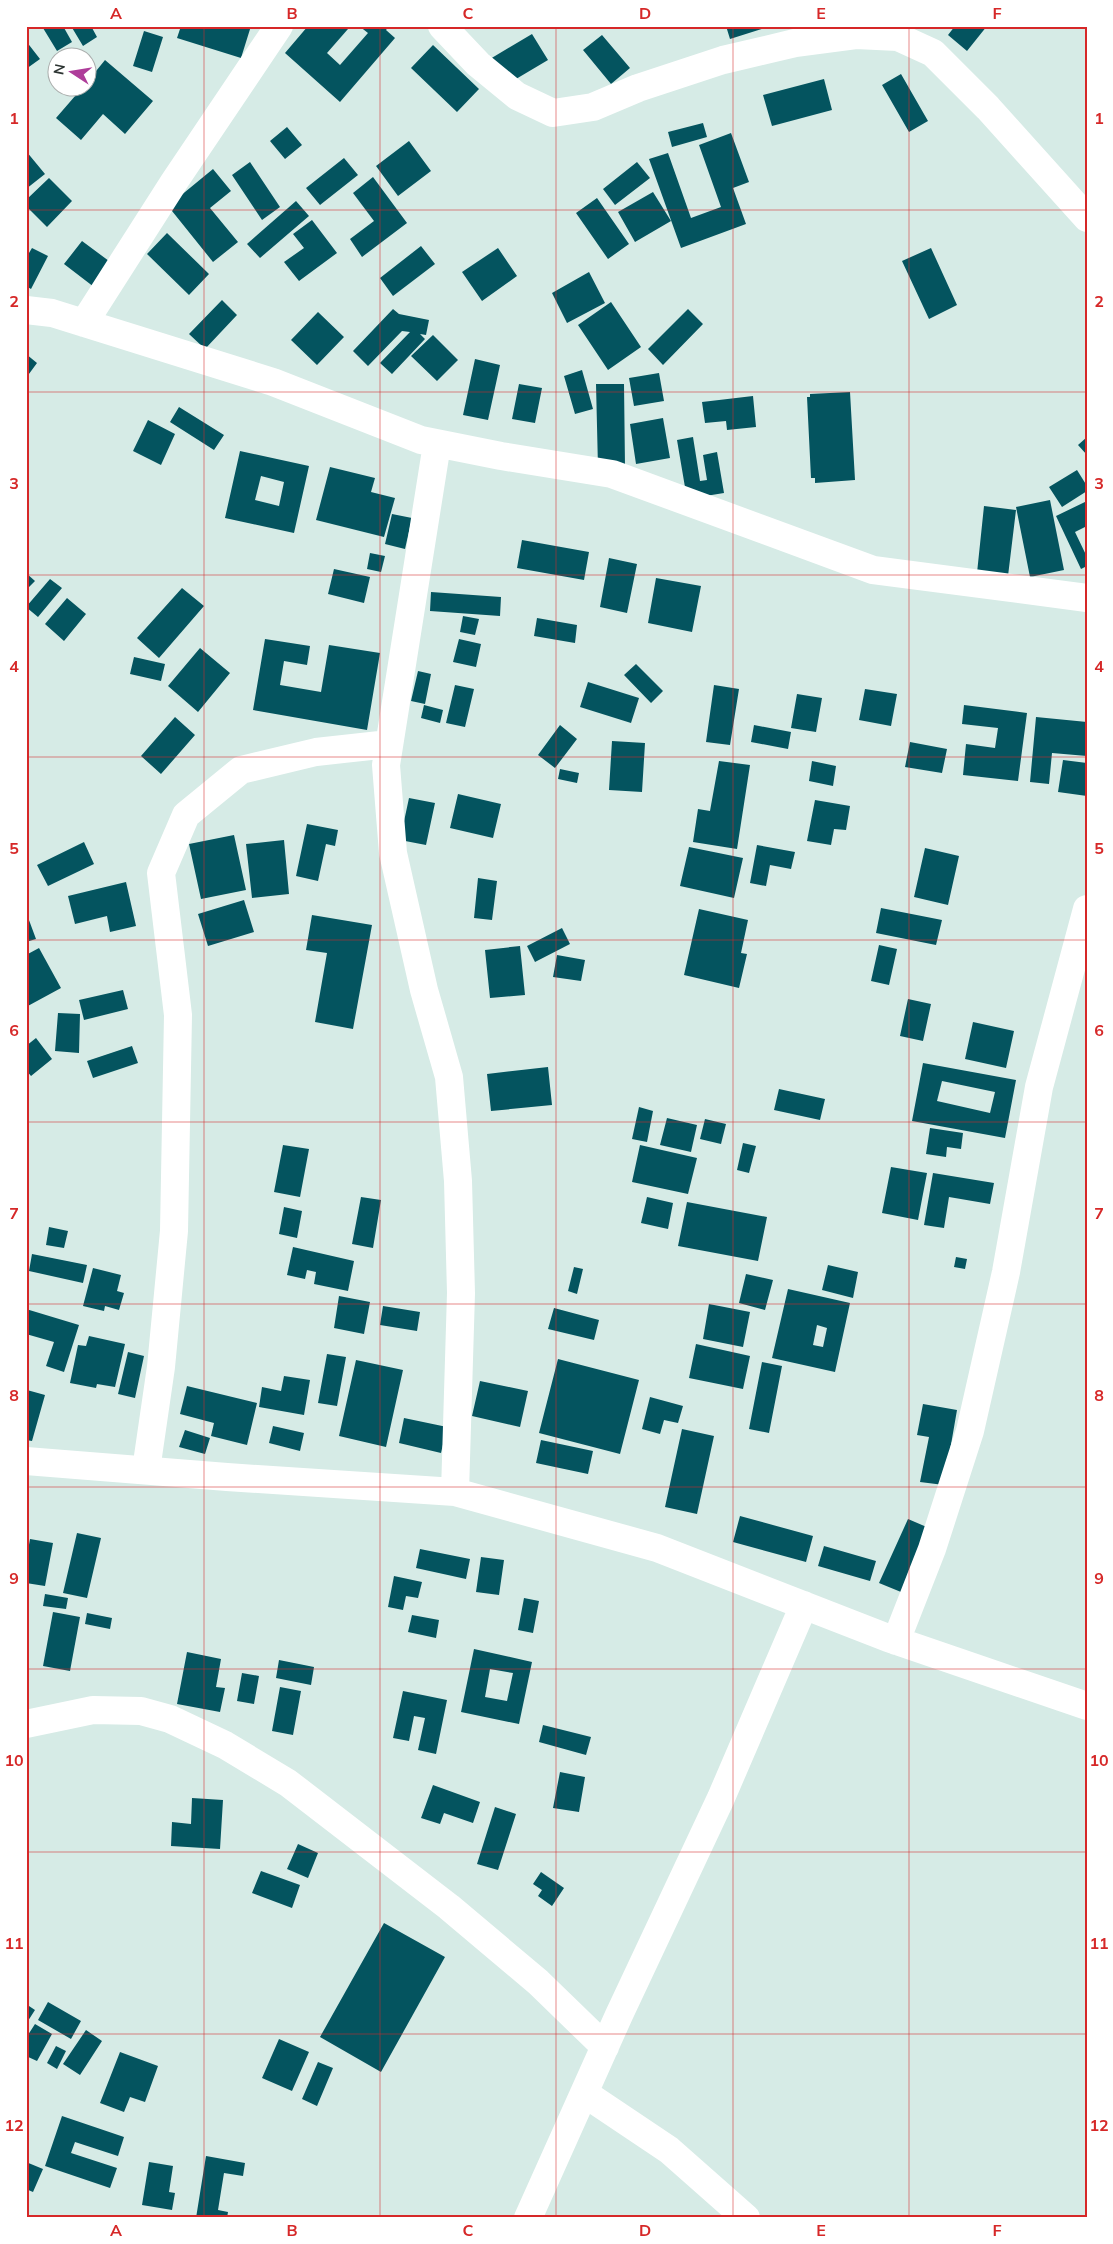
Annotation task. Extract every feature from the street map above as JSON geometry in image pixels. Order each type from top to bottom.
[{"type":"street","points":[[84,323],[185,166],[279,26]]},
{"type":"street","points":[[442,26],[478,64],[517,96],[552,113],[593,107],[638,88],[723,60],[795,43],[856,35],[898,37],[934,53],[988,108],[1087,218]]},
{"type":"street","points":[[26,310],[52,313],[273,382],[421,440],[612,474],[873,570],[1087,598]]},
{"type":"street","points":[[437,444],[386,765],[393,853],[424,990],[449,1077],[458,1181],[461,1293],[455,1492]]},
{"type":"street","points":[[146,1470],[161,1367],[174,1231],[178,1015],[161,873],[186,815],[242,770],[316,752],[389,744]]},
{"type":"street","points":[[896,1641],[932,1550],[970,1430],[1006,1272],[1039,1087],[1087,908]]},
{"type":"street","points":[[26,1461],[455,1492],[657,1548],[896,1641],[1087,1706]]},
{"type":"street","points":[[528,2218],[721,1798],[804,1606]]},
{"type":"street","points":[[26,1724],[93,1710],[141,1711],[170,1719],[225,1745],[288,1783],[449,1907],[538,1982],[605,2047]]},
{"type":"street","points":[[584,2093],[669,2150],[746,2218]]},
{"type":"building","points":[[46,26],[63,26],[72,42],[62,48],[55,48],[43,28]]},
{"type":"building","points":[[71,26],[91,26],[97,37],[83,46]]},
{"type":"building","points":[[181,26],[251,26],[241,58],[177,38]]},
{"type":"building","points":[[308,26],[344,26],[348,29],[327,53],[340,65],[368,33],[359,26],[389,26],[386,30],[395,38],[340,102],[285,53]]},
{"type":"building","points":[[726,26],[768,26],[768,27],[730,39]]},
{"type":"building","points":[[955,26],[987,26],[967,51],[948,35]]},
{"type":"building","points":[[144,31],[163,37],[152,72],[133,66]]},
{"type":"building","points":[[532,34],[548,60],[506,85],[490,59]]},
{"type":"building","points":[[602,35],[630,68],[611,84],[583,50]]},
{"type":"building","points":[[26,41],[40,59],[26,69]]},
{"type":"building","points":[[433,45],[479,89],[457,112],[411,68]]},
{"type":"building","points":[[105,60],[153,101],[125,134],[103,114],[81,140],[56,118],[73,98],[98,98],[98,69]]},
{"type":"building","points":[[901,74],[928,121],[909,132],[882,85]]},
{"type":"building","points":[[824,79],[832,110],[772,126],[763,95]]},
{"type":"building","points":[[703,123],[707,137],[672,147],[668,132]]},
{"type":"building","points":[[287,127],[302,145],[285,159],[270,141]]},
{"type":"building","points":[[731,133],[749,182],[733,188],[746,224],[681,248],[649,159],[668,153],[691,218],[721,207],[699,145]]},
{"type":"building","points":[[409,141],[431,171],[398,196],[376,166]]},
{"type":"building","points":[[26,151],[45,174],[26,189]]},
{"type":"building","points":[[344,158],[358,175],[320,205],[306,188]]},
{"type":"building","points":[[250,162],[280,207],[262,220],[232,175]]},
{"type":"building","points":[[637,162],[650,178],[615,205],[603,189]]},
{"type":"building","points":[[213,169],[231,191],[210,208],[238,242],[213,262],[168,206]]},
{"type":"building","points":[[373,177],[407,223],[362,257],[350,239],[374,221],[353,193]]},
{"type":"building","points":[[49,178],[72,201],[47,227],[26,206],[26,200]]},
{"type":"building","points":[[653,192],[671,221],[635,242],[618,212]]},
{"type":"building","points":[[597,198],[629,244],[608,259],[576,213]]},
{"type":"building","points":[[296,201],[309,216],[260,258],[247,244]]},
{"type":"building","points":[[312,220],[337,253],[299,281],[284,262],[304,248],[293,234]]},
{"type":"building","points":[[167,233],[209,274],[189,295],[147,254]]},
{"type":"building","points":[[82,241],[113,264],[94,287],[64,264]]},
{"type":"building","points":[[421,246],[435,264],[393,296],[380,278]]},
{"type":"building","points":[[32,248],[48,256],[31,289],[26,286],[26,258]]},
{"type":"building","points":[[498,248],[517,276],[482,301],[462,272]]},
{"type":"building","points":[[931,248],[957,305],[929,319],[902,261]]},
{"type":"building","points":[[589,272],[605,303],[567,323],[552,293]]},
{"type":"building","points":[[222,300],[237,315],[205,349],[189,334]]},
{"type":"building","points":[[611,302],[641,347],[608,370],[578,325]]},
{"type":"building","points":[[393,309],[399,314],[429,320],[426,335],[420,334],[425,339],[392,374],[380,363],[410,332],[402,331],[368,366],[353,351]]},
{"type":"building","points":[[688,309],[703,324],[663,365],[648,349]]},
{"type":"building","points":[[318,312],[344,337],[317,365],[291,340]]},
{"type":"building","points":[[433,335],[458,360],[437,381],[411,356]]},
{"type":"building","points":[[26,354],[37,363],[26,378]]},
{"type":"building","points":[[475,359],[500,365],[488,420],[463,415]]},
{"type":"building","points":[[582,370],[593,409],[575,414],[564,376]]},
{"type":"building","points":[[659,373],[664,401],[634,406],[629,378]]},
{"type":"building","points":[[519,384],[542,388],[535,423],[512,419]]},
{"type":"building","points":[[596,384],[624,384],[625,467],[598,468]]},
{"type":"building","points":[[850,392],[855,480],[815,483],[815,478],[811,478],[807,397],[810,397],[810,394]]},
{"type":"building","points":[[753,396],[756,427],[727,430],[726,421],[705,423],[702,402]]},
{"type":"building","points":[[179,407],[224,435],[214,450],[170,422]]},
{"type":"building","points":[[663,418],[670,458],[636,464],[630,424]]},
{"type":"building","points":[[148,420],[175,434],[161,465],[133,451]]},
{"type":"building","points":[[693,437],[700,481],[707,480],[703,455],[717,452],[724,493],[687,499],[677,440]]},
{"type":"building","points":[[1087,437],[1087,455],[1078,445]]},
{"type":"building","points":[[240,451],[309,466],[294,533],[225,518]],"holes":[[[261,476],[284,482],[279,506],[255,500]]]},
{"type":"building","points":[[330,467],[375,478],[371,492],[395,498],[384,537],[316,520]]},
{"type":"building","points":[[1077,470],[1087,486],[1087,491],[1062,507],[1049,487]]},
{"type":"building","points":[[1050,500],[1064,570],[1030,577],[1016,507]]},
{"type":"building","points":[[1087,501],[1087,526],[1075,532],[1087,557],[1087,566],[1081,569],[1056,516]]},
{"type":"building","points":[[984,506],[1016,510],[1008,576],[977,573]]},
{"type":"building","points":[[392,514],[412,518],[405,549],[385,544]]},
{"type":"building","points":[[522,540],[589,552],[584,580],[517,568]]},
{"type":"building","points":[[370,553],[385,556],[381,572],[367,569]]},
{"type":"building","points":[[609,558],[637,564],[627,613],[600,607]]},
{"type":"building","points":[[334,569],[370,577],[364,603],[328,594]]},
{"type":"building","points":[[26,573],[35,581],[26,590]]},
{"type":"building","points":[[656,578],[701,586],[692,632],[648,623]]},
{"type":"building","points":[[50,579],[62,588],[38,617],[26,607]]},
{"type":"building","points":[[182,588],[204,606],[159,658],[137,638]]},
{"type":"building","points":[[431,592],[501,597],[500,616],[430,611]]},
{"type":"building","points":[[67,598],[86,614],[64,641],[45,624]]},
{"type":"building","points":[[463,616],[479,619],[475,635],[460,632]]},
{"type":"building","points":[[537,618],[577,625],[575,643],[534,636]]},
{"type":"building","points":[[265,639],[310,646],[307,665],[284,661],[280,685],[321,692],[329,645],[380,653],[367,730],[253,710]]},
{"type":"building","points":[[459,639],[481,644],[476,667],[453,662]]},
{"type":"building","points":[[200,648],[230,673],[198,712],[168,686]]},
{"type":"building","points":[[134,657],[165,664],[161,681],[130,674]]},
{"type":"building","points":[[636,664],[663,691],[651,703],[624,675]]},
{"type":"building","points":[[418,671],[431,674],[425,704],[411,701]]},
{"type":"building","points":[[588,682],[639,698],[631,723],[580,707]]},
{"type":"building","points":[[455,685],[474,689],[465,727],[446,723]]},
{"type":"building","points":[[714,685],[739,689],[730,745],[706,742]]},
{"type":"building","points":[[865,689],[897,694],[891,726],[859,720]]},
{"type":"building","points":[[797,694],[822,698],[816,732],[791,728]]},
{"type":"building","points":[[424,705],[443,710],[440,723],[421,718]]},
{"type":"building","points":[[964,705],[1027,713],[1018,781],[963,775],[966,744],[995,748],[998,728],[962,724]]},
{"type":"building","points":[[175,717],[195,735],[161,774],[141,756]]},
{"type":"building","points":[[1036,717],[1087,722],[1087,756],[1052,753],[1049,784],[1030,782]]},
{"type":"building","points":[[560,725],[577,739],[555,768],[538,755]]},
{"type":"building","points":[[754,725],[791,732],[788,749],[751,742]]},
{"type":"building","points":[[612,741],[645,743],[642,792],[609,790]]},
{"type":"building","points":[[910,742],[947,749],[942,773],[905,767]]},
{"type":"building","points":[[1063,760],[1087,763],[1087,796],[1058,792]]},
{"type":"building","points":[[719,761],[750,765],[737,849],[693,842],[698,809],[710,811]]},
{"type":"building","points":[[812,761],[836,766],[833,786],[809,781]]},
{"type":"building","points":[[560,769],[579,773],[577,783],[558,779]]},
{"type":"building","points":[[458,794],[501,804],[493,838],[450,828]]},
{"type":"building","points":[[409,798],[435,803],[426,845],[400,840]]},
{"type":"building","points":[[815,800],[850,806],[846,830],[834,829],[831,845],[807,841]]},
{"type":"building","points":[[307,824],[338,830],[335,846],[326,844],[318,881],[296,876]]},
{"type":"building","points":[[234,835],[246,890],[201,899],[189,844]]},
{"type":"building","points":[[284,840],[289,894],[252,898],[246,844]]},
{"type":"building","points":[[84,842],[94,864],[48,886],[37,865]]},
{"type":"building","points":[[757,845],[795,852],[791,869],[770,865],[766,886],[750,883]]},
{"type":"building","points":[[689,847],[743,858],[734,898],[680,886]]},
{"type":"building","points":[[925,848],[959,856],[948,905],[914,897]]},
{"type":"building","points":[[478,878],[497,881],[492,920],[474,918]]},
{"type":"building","points":[[126,882],[136,926],[110,932],[107,916],[75,924],[68,896]]},
{"type":"building","points":[[244,900],[254,932],[208,946],[198,914]]},
{"type":"building","points":[[881,908],[942,920],[936,945],[876,933]]},
{"type":"building","points":[[699,909],[748,920],[741,953],[747,954],[739,988],[684,975]]},
{"type":"building","points":[[26,912],[36,939],[26,942]]},
{"type":"building","points":[[312,915],[372,925],[353,1029],[315,1022],[327,953],[306,950]]},
{"type":"building","points":[[562,928],[570,944],[535,962],[527,946]]},
{"type":"building","points":[[879,945],[897,949],[889,985],[871,981]]},
{"type":"building","points":[[520,946],[525,995],[490,998],[485,950]]},
{"type":"building","points":[[39,948],[61,988],[26,1007],[26,955]]},
{"type":"building","points":[[557,955],[585,960],[581,981],[553,977]]},
{"type":"building","points":[[123,990],[128,1009],[84,1020],[79,1000]]},
{"type":"building","points":[[908,999],[931,1004],[923,1041],[900,1036]]},
{"type":"building","points":[[58,1013],[80,1014],[79,1053],[55,1051]]},
{"type":"building","points":[[973,1022],[1014,1031],[1006,1068],[965,1059]]},
{"type":"building","points":[[36,1038],[52,1059],[31,1076],[26,1070],[26,1046]]},
{"type":"building","points":[[132,1046],[138,1063],[93,1078],[87,1061]]},
{"type":"building","points":[[923,1063],[1016,1080],[1005,1138],[912,1121]],"holes":[[[942,1081],[995,1092],[990,1113],[937,1101]]]},
{"type":"building","points":[[548,1067],[552,1105],[491,1111],[487,1074]]},
{"type":"building","points":[[779,1089],[825,1099],[820,1120],[774,1110]]},
{"type":"building","points":[[639,1107],[653,1111],[647,1142],[632,1139]]},
{"type":"building","points":[[667,1118],[697,1125],[691,1152],[660,1145]]},
{"type":"building","points":[[705,1119],[726,1124],[721,1144],[700,1139]]},
{"type":"building","points":[[930,1128],[963,1133],[961,1149],[947,1147],[946,1157],[926,1154]]},
{"type":"building","points":[[743,1143],[756,1146],[749,1173],[737,1170]]},
{"type":"building","points":[[283,1145],[309,1149],[300,1197],[274,1192]]},
{"type":"building","points":[[640,1145],[697,1158],[688,1194],[632,1182]]},
{"type":"building","points":[[891,1167],[927,1173],[918,1220],[882,1213]]},
{"type":"building","points":[[933,1173],[994,1183],[990,1204],[949,1197],[944,1228],[924,1225]]},
{"type":"building","points":[[361,1197],[381,1200],[373,1248],[352,1244]]},
{"type":"building","points":[[647,1197],[673,1203],[668,1229],[641,1223]]},
{"type":"building","points":[[687,1202],[767,1217],[758,1261],[678,1246]]},
{"type":"building","points":[[284,1207],[302,1211],[297,1238],[279,1234]]},
{"type":"building","points":[[49,1227],[68,1231],[64,1248],[46,1245]]},
{"type":"building","points":[[293,1247],[354,1261],[348,1291],[314,1284],[316,1272],[307,1270],[305,1279],[287,1275]]},
{"type":"building","points":[[32,1254],[87,1265],[83,1283],[29,1271]]},
{"type":"building","points":[[956,1257],[967,1259],[965,1269],[954,1267]]},
{"type":"building","points":[[828,1265],[858,1272],[853,1298],[822,1290]]},
{"type":"building","points":[[574,1267],[583,1269],[577,1294],[568,1291]]},
{"type":"building","points":[[93,1268],[121,1275],[117,1291],[124,1293],[119,1310],[105,1306],[104,1311],[83,1306]]},
{"type":"building","points":[[746,1274],[773,1280],[765,1310],[739,1303]]},
{"type":"building","points":[[788,1289],[850,1303],[835,1372],[772,1358]],"holes":[[[817,1325],[827,1328],[823,1347],[813,1345]]]},
{"type":"building","points":[[339,1296],[370,1302],[364,1334],[334,1328]]},
{"type":"building","points":[[709,1304],[750,1312],[743,1347],[703,1339]]},
{"type":"building","points":[[383,1306],[420,1312],[417,1331],[380,1325]]},
{"type":"building","points":[[554,1308],[599,1320],[594,1340],[548,1329]]},
{"type":"building","points":[[26,1309],[79,1325],[64,1372],[46,1366],[54,1342],[26,1334]]},
{"type":"building","points":[[89,1336],[125,1344],[115,1387],[97,1384],[96,1388],[70,1383],[78,1345],[86,1346]]},
{"type":"building","points":[[696,1344],[750,1356],[743,1389],[689,1378]]},
{"type":"building","points":[[128,1352],[144,1356],[135,1398],[118,1394]]},
{"type":"building","points":[[327,1354],[346,1357],[337,1406],[318,1403]]},
{"type":"building","points":[[558,1359],[639,1380],[620,1454],[539,1433]]},
{"type":"building","points":[[356,1360],[403,1370],[386,1447],[339,1436]]},
{"type":"building","points":[[762,1362],[782,1366],[769,1433],[749,1429]]},
{"type":"building","points":[[284,1376],[310,1380],[304,1415],[259,1407],[262,1387],[281,1391]]},
{"type":"building","points":[[480,1381],[528,1391],[520,1427],[472,1416]]},
{"type":"building","points":[[187,1386],[257,1403],[247,1445],[211,1436],[214,1423],[180,1414]]},
{"type":"building","points":[[27,1390],[45,1395],[32,1441],[26,1440]]},
{"type":"building","points":[[650,1397],[683,1406],[678,1423],[664,1420],[660,1434],[642,1429]]},
{"type":"building","points":[[923,1404],[957,1410],[944,1485],[920,1482],[929,1437],[917,1435]]},
{"type":"building","points":[[404,1418],[447,1427],[441,1453],[399,1443]]},
{"type":"building","points":[[273,1426],[304,1433],[300,1451],[269,1443]]},
{"type":"building","points":[[682,1429],[714,1436],[697,1514],[665,1507]]},
{"type":"building","points":[[185,1430],[210,1438],[205,1454],[179,1447]]},
{"type":"building","points":[[541,1440],[593,1451],[588,1474],[536,1463]]},
{"type":"building","points":[[740,1516],[813,1536],[806,1562],[733,1542]]},
{"type":"building","points":[[908,1519],[929,1528],[901,1592],[879,1583]]},
{"type":"building","points":[[77,1533],[101,1538],[87,1598],[63,1593]]},
{"type":"building","points":[[30,1539],[53,1543],[45,1586],[26,1583],[26,1562]]},
{"type":"building","points":[[824,1546],[876,1561],[870,1581],[818,1566]]},
{"type":"building","points":[[420,1549],[470,1559],[466,1579],[416,1568]]},
{"type":"building","points":[[481,1557],[504,1560],[499,1595],[476,1592]]},
{"type":"building","points":[[394,1576],[422,1582],[418,1598],[406,1596],[403,1610],[388,1607]]},
{"type":"building","points":[[45,1594],[68,1598],[66,1609],[43,1606]]},
{"type":"building","points":[[524,1598],[539,1601],[533,1633],[518,1630]]},
{"type":"building","points":[[53,1612],[80,1617],[70,1671],[43,1666]]},
{"type":"building","points":[[87,1613],[112,1618],[110,1629],[85,1624]]},
{"type":"building","points":[[412,1615],[439,1620],[436,1638],[408,1632]]},
{"type":"building","points":[[474,1649],[532,1662],[519,1724],[461,1712]],"holes":[[[490,1669],[513,1673],[507,1701],[485,1697]]]},
{"type":"building","points":[[187,1652],[221,1659],[216,1687],[225,1688],[220,1712],[177,1704]]},
{"type":"building","points":[[279,1660],[314,1667],[311,1685],[276,1678]]},
{"type":"building","points":[[242,1673],[259,1676],[254,1704],[237,1701]]},
{"type":"building","points":[[280,1687],[301,1691],[293,1735],[272,1731]]},
{"type":"building","points":[[403,1691],[447,1700],[436,1754],[418,1750],[425,1718],[414,1716],[409,1741],[393,1738]]},
{"type":"building","points":[[543,1725],[591,1737],[586,1755],[539,1742]]},
{"type":"building","points":[[560,1772],[585,1777],[579,1812],[553,1808]]},
{"type":"building","points":[[433,1785],[480,1802],[473,1823],[444,1813],[440,1824],[421,1818]]},
{"type":"building","points":[[192,1798],[223,1800],[220,1849],[171,1846],[172,1822],[191,1824]]},
{"type":"building","points":[[495,1807],[516,1814],[498,1870],[477,1864]]},
{"type":"building","points":[[298,1844],[318,1853],[308,1878],[287,1869]]},
{"type":"building","points":[[261,1871],[300,1885],[292,1908],[252,1893]]},
{"type":"building","points":[[541,1872],[564,1888],[552,1906],[538,1896],[542,1890],[533,1884]]},
{"type":"building","points":[[384,1923],[445,1957],[381,2072],[320,2037]]},
{"type":"building","points":[[48,2002],[81,2021],[71,2039],[38,2020]]},
{"type":"building","points":[[26,2004],[35,2010],[26,2024]]},
{"type":"building","points":[[35,2024],[52,2034],[37,2061],[26,2056],[26,2038]]},
{"type":"building","points":[[86,2030],[102,2041],[80,2075],[63,2064]]},
{"type":"building","points":[[279,2039],[309,2052],[292,2091],[262,2078]]},
{"type":"building","points":[[56,2046],[66,2051],[57,2069],[47,2063]]},
{"type":"building","points":[[120,2052],[158,2066],[145,2102],[130,2097],[124,2112],[100,2103]]},
{"type":"building","points":[[318,2062],[333,2068],[317,2106],[302,2099]]},
{"type":"building","points":[[62,2116],[124,2137],[118,2156],[75,2142],[71,2153],[117,2168],[110,2188],[45,2166]]},
{"type":"building","points":[[206,2156],[245,2163],[243,2176],[224,2173],[218,2210],[228,2212],[227,2218],[196,2218]]},
{"type":"building","points":[[26,2162],[43,2169],[33,2192],[26,2189]]},
{"type":"building","points":[[149,2162],[173,2166],[169,2192],[175,2193],[172,2210],[142,2205]]}]
